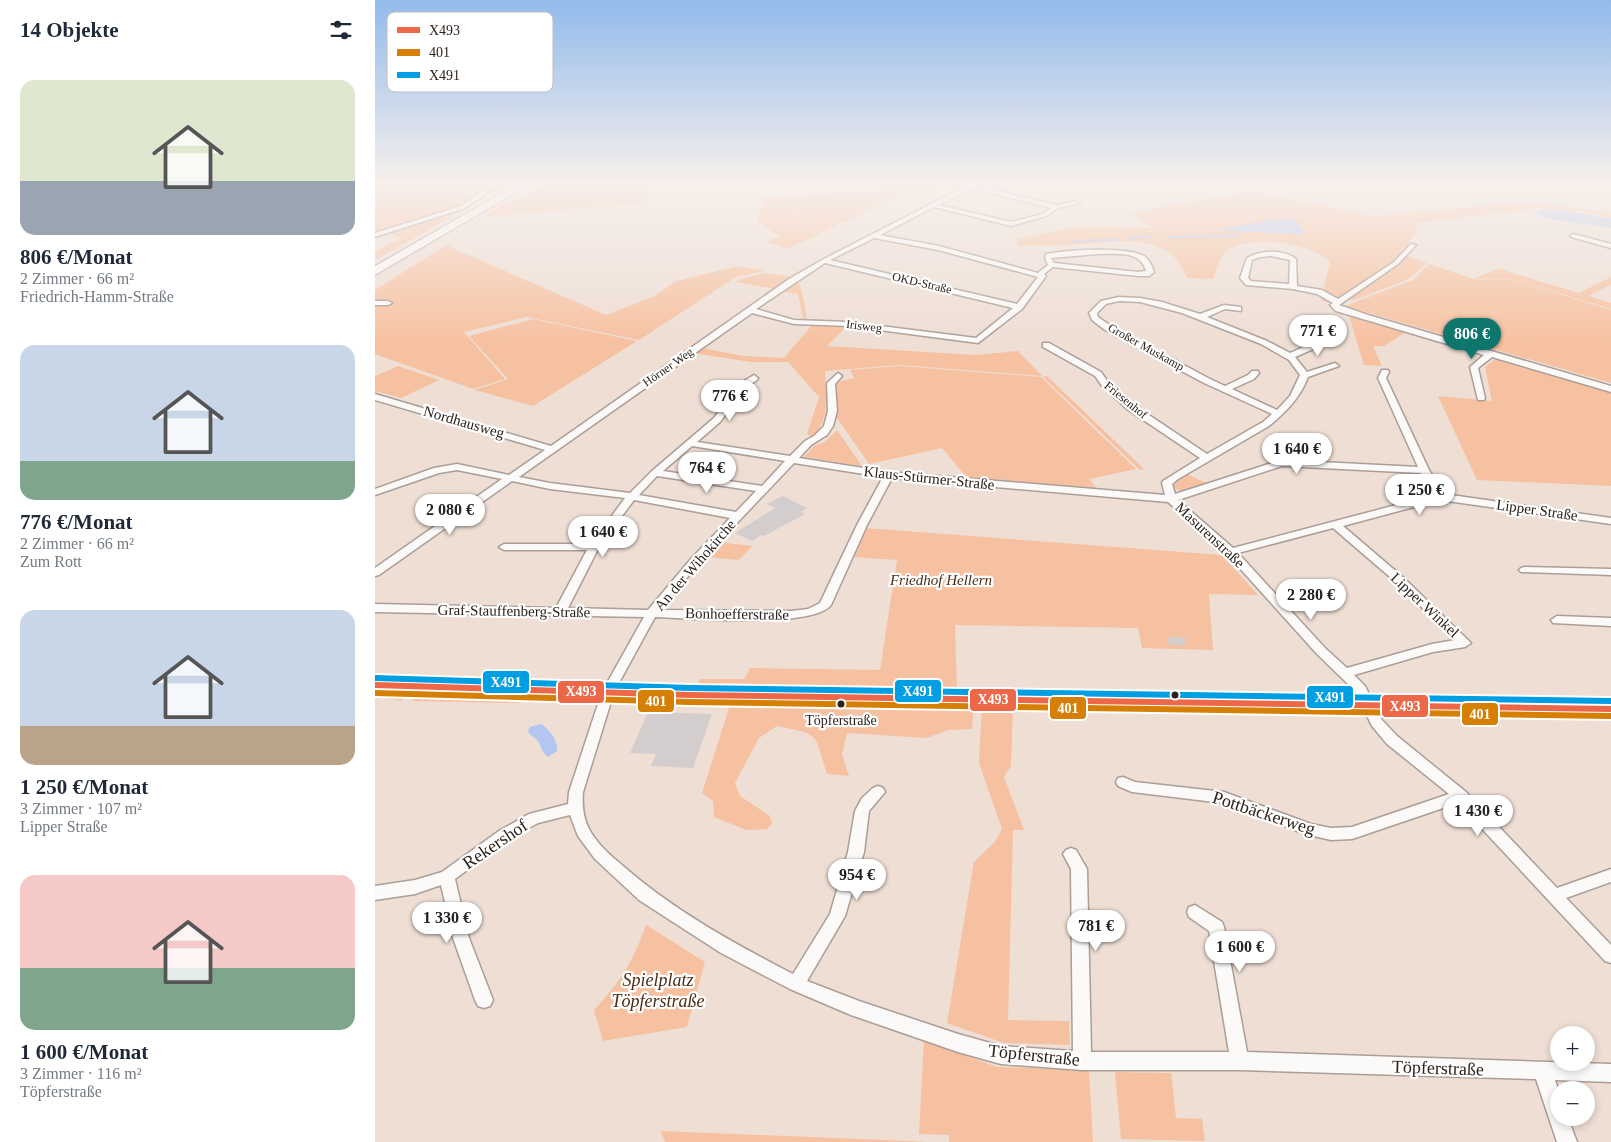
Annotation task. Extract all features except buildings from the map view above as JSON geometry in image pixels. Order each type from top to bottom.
[{"type":"highway","points":[[375,265],[424,237]]},
{"type":"highway","points":[[375,271],[433,237]]},
{"type":"main road","points":[[375,685],[608,692],[1611,709]]},
{"type":"street","name":"Hörner Weg","points":[[375,573],[750,310],[824,261],[870,237]]},
{"type":"street","points":[[880,237],[939,248],[1041,275]]},
{"type":"street","points":[[1578,237],[1611,246]]},
{"type":"street","points":[[1335,303],[1395,263],[1413,245]]},
{"type":"street","points":[[1019,307],[1041,275],[1052,265],[1138,274],[1151,272],[1148,264],[1142,257],[1125,252],[1048,256],[1052,265]]},
{"type":"street","points":[[1293,287],[1295,265],[1293,260],[1272,254],[1254,255],[1249,259],[1244,278],[1249,283],[1293,287],[1319,292],[1335,303],[1339,309],[1611,389]]},
{"type":"street","name":"OKD-Straße","points":[[824,261],[1019,307]]},
{"type":"street","name":"Großer Muskamp","points":[[1279,414],[1225,389],[1108,328],[1095,318],[1093,313],[1098,306],[1107,302],[1130,300],[1166,305],[1200,316],[1271,346],[1289,356],[1304,375]]},
{"type":"street","points":[[375,303],[388,303]]},
{"type":"street","name":"Irisweg","points":[[750,310],[794,322],[849,324],[978,341],[1019,307]]},
{"type":"street","points":[[1200,316],[1224,307],[1238,310]]},
{"type":"street","points":[[1289,356],[1315,345],[1315,343],[1304,339]]},
{"type":"street","name":"Friesenhof","points":[[1045,345],[1098,374],[1102,382],[1140,414],[1206,457]]},
{"type":"street","points":[[1481,398],[1474,367],[1490,354]]},
{"type":"street","points":[[1335,366],[1304,375],[1299,392],[1279,414],[1266,424],[1173,477],[1167,483],[1171,499],[1281,463],[1425,470]]},
{"type":"street","points":[[1385,372],[1382,378],[1425,470],[1441,497]]},
{"type":"street","points":[[1225,389],[1251,377],[1255,373]]},
{"type":"street","name":"An der Wihokirche","points":[[608,692],[652,613],[694,562],[808,443],[816,440],[828,430],[833,406],[831,383],[838,376]]},
{"type":"street","points":[[559,612],[594,547],[632,496],[655,473],[717,420],[742,386],[754,378]]},
{"type":"street","name":"Nordhausweg","points":[[375,397],[552,449]]},
{"type":"street","name":"Klaus-Stürmer-Straße","points":[[689,443],[792,461],[889,475],[1171,499]]},
{"type":"street","name":"An der Wihokirche","points":[[375,492],[447,468],[457,467],[550,486],[632,496],[642,500],[738,516]]},
{"type":"street","points":[[655,473],[764,490]]},
{"type":"street","name":"Bonhoefferstraße","points":[[652,613],[769,616],[802,615],[820,609],[825,605],[862,525],[889,475]]},
{"type":"street","name":"Lipper Straße","points":[[1231,552],[1441,497],[1611,520]]},
{"type":"street","name":"Masurenstraße","points":[[1171,499],[1231,552],[1321,651],[1360,689],[1377,723],[1392,740],[1461,796],[1611,956]]},
{"type":"street","name":"Lipper Winkel","points":[[1336,525],[1401,581],[1465,643],[1432,648],[1345,673]]},
{"type":"street","points":[[504,547],[594,547]]},
{"type":"street","points":[[1525,570],[1611,572]]},
{"type":"street","name":"Graf-Stauffenberg-Straße","points":[[375,608],[652,613]]},
{"type":"street","points":[[1557,620],[1611,622]]},
{"type":"street","name":"Töpferstraße","points":[[608,692],[576,792],[575,808],[583,832],[600,855],[645,895],[727,948],[796,984],[857,1009],[1001,1055],[1081,1060],[1240,1061],[1611,1073]]},
{"type":"street","name":"Pottbäckerweg","points":[[1123,782],[1132,786],[1224,798],[1311,830],[1331,834],[1352,833],[1461,796]]},
{"type":"street","points":[[796,984],[837,916],[856,852],[862,810],[867,802],[878,792]]},
{"type":"street","name":"Rekershof","points":[[375,893],[415,886],[447,877],[503,835],[534,818],[575,808]]},
{"type":"street","points":[[1071,854],[1079,869],[1081,1060]]},
{"type":"street","points":[[1555,895],[1611,875]]},
{"type":"street","name":"Rekershof","points":[[447,877],[461,938],[484,1000]]},
{"type":"street","points":[[1195,912],[1216,927],[1240,1061]]},
{"type":"street","points":[[1542,1070],[1567,1142]]},
{"type":"green space","points":[[399,237],[415,237],[375,260],[375,252],[401,238]]},
{"type":"green space","points":[[777,237],[812,237],[787,249],[766,242]]},
{"type":"green space","points":[[1025,237],[1412,237],[1401,254],[1427,263],[1409,279],[1357,299],[1332,303],[1321,301],[1330,262],[1321,255],[1296,246],[1267,242],[1240,244],[1226,251],[1221,258],[1213,279],[1187,278],[1173,255],[1145,243],[1118,241],[1018,246],[1017,239]]},
{"type":"green space","points":[[446,245],[606,315],[655,296],[676,281],[738,266],[764,271],[736,277],[639,340],[527,317],[464,332],[505,379],[473,389],[375,354],[375,290]]},
{"type":"green space","points":[[1429,264],[1474,279],[1515,280],[1611,310],[1611,383],[1345,306],[1413,280]]},
{"type":"green space","points":[[1499,269],[1579,293],[1611,277],[1611,285],[1589,296],[1611,303],[1611,309],[1517,280],[1475,278]]},
{"type":"green space","points":[[766,273],[792,277],[776,289],[735,282],[740,279]]},
{"type":"green space","points":[[798,280],[802,291],[807,321],[804,321],[798,294],[782,291]]},
{"type":"green space","points":[[1348,313],[1408,331],[1384,346],[1373,346],[1382,366],[1364,365]]},
{"type":"green space","points":[[533,319],[637,341],[533,406],[475,390],[508,379],[469,336]]},
{"type":"green space","points":[[812,325],[848,325],[827,346],[975,355],[1018,351],[1042,376],[900,365],[825,371],[825,414],[812,437],[807,434],[819,397],[788,362],[751,362],[694,353],[702,348],[743,356],[784,358]]},
{"type":"green space","points":[[1497,358],[1611,391],[1611,486],[1477,480],[1438,396],[1492,401],[1485,367]]},
{"type":"green space","points":[[398,366],[439,380],[401,398],[375,391],[375,376]]},
{"type":"green space","points":[[900,366],[1041,377],[1136,469],[1089,479],[1098,490],[968,479],[942,448],[869,464],[835,415],[834,383],[854,378],[850,370]]},
{"type":"green space","points":[[1047,376],[1144,469],[1140,470],[1043,377]]},
{"type":"green space","points":[[837,430],[862,466],[804,457],[814,446],[825,442]]},
{"type":"green space","points":[[1187,474],[1208,484],[1186,491],[1177,490],[1174,484]]},
{"type":"green space","name":"Friedhof Hellern","points":[[865,528],[1222,555],[1258,595],[1209,594],[1213,650],[1142,648],[1138,628],[955,625],[957,691],[950,694],[767,691],[698,685],[700,679],[744,679],[750,668],[880,670],[897,560],[853,557]]},
{"type":"green space","points":[[725,543],[753,546],[738,560],[707,557]]},
{"type":"green space","points":[[409,677],[482,678],[480,683],[409,680]]},
{"type":"green space","points":[[492,679],[576,681],[490,682]]},
{"type":"green space","points":[[375,690],[406,691],[401,701],[375,696]]},
{"type":"green space","points":[[1040,691],[1130,692],[1131,695],[1041,696]]},
{"type":"green space","points":[[419,692],[567,699],[565,703],[540,700],[516,703],[412,701]]},
{"type":"green space","points":[[638,701],[719,702],[718,706],[637,705]]},
{"type":"green space","points":[[731,702],[974,704],[972,729],[948,730],[927,738],[847,733],[842,754],[849,776],[827,774],[817,743],[809,734],[777,726],[759,738],[735,783],[740,796],[770,816],[772,824],[767,829],[746,830],[714,817],[713,801],[702,793]]},
{"type":"green space","points":[[982,704],[1013,704],[1011,766],[1004,777],[1024,830],[1013,830],[1008,1020],[1069,1021],[1070,1045],[1004,1043],[947,1023],[974,862],[995,842],[1002,829],[979,763]]},
{"type":"green space","name":"Spielplatz Töpferstraße","points":[[646,925],[705,962],[687,1027],[603,1041],[594,1010],[625,970],[636,950]]},
{"type":"green space","points":[[924,1040],[997,1067],[1089,1070],[1093,1142],[949,1142],[949,1135],[919,1134]]},
{"type":"green space","points":[[1115,1072],[1171,1073],[1176,1118],[1202,1119],[1205,1141],[1121,1139]]},
{"type":"green space","points":[[661,1131],[931,1142],[665,1142]]},
{"type":"water","points":[[541,724],[555,739],[557,747],[557,751],[548,757],[537,740],[528,731],[530,727]]},
{"type":"waterway","points":[[1128,238],[1137,237]]},
{"type":"waterway","points":[[1075,241],[1116,240]]},
{"type":"transit line","name":"X491","points":[[375,678],[690,688],[1611,701]]},
{"type":"transit line","name":"X493","points":[[375,685],[690,695],[1611,709]]},
{"type":"transit line","name":"401","points":[[375,693],[690,702],[1611,716]]},
{"type":"place","name":"Töpferstraße","points":[[841,704]]}]
